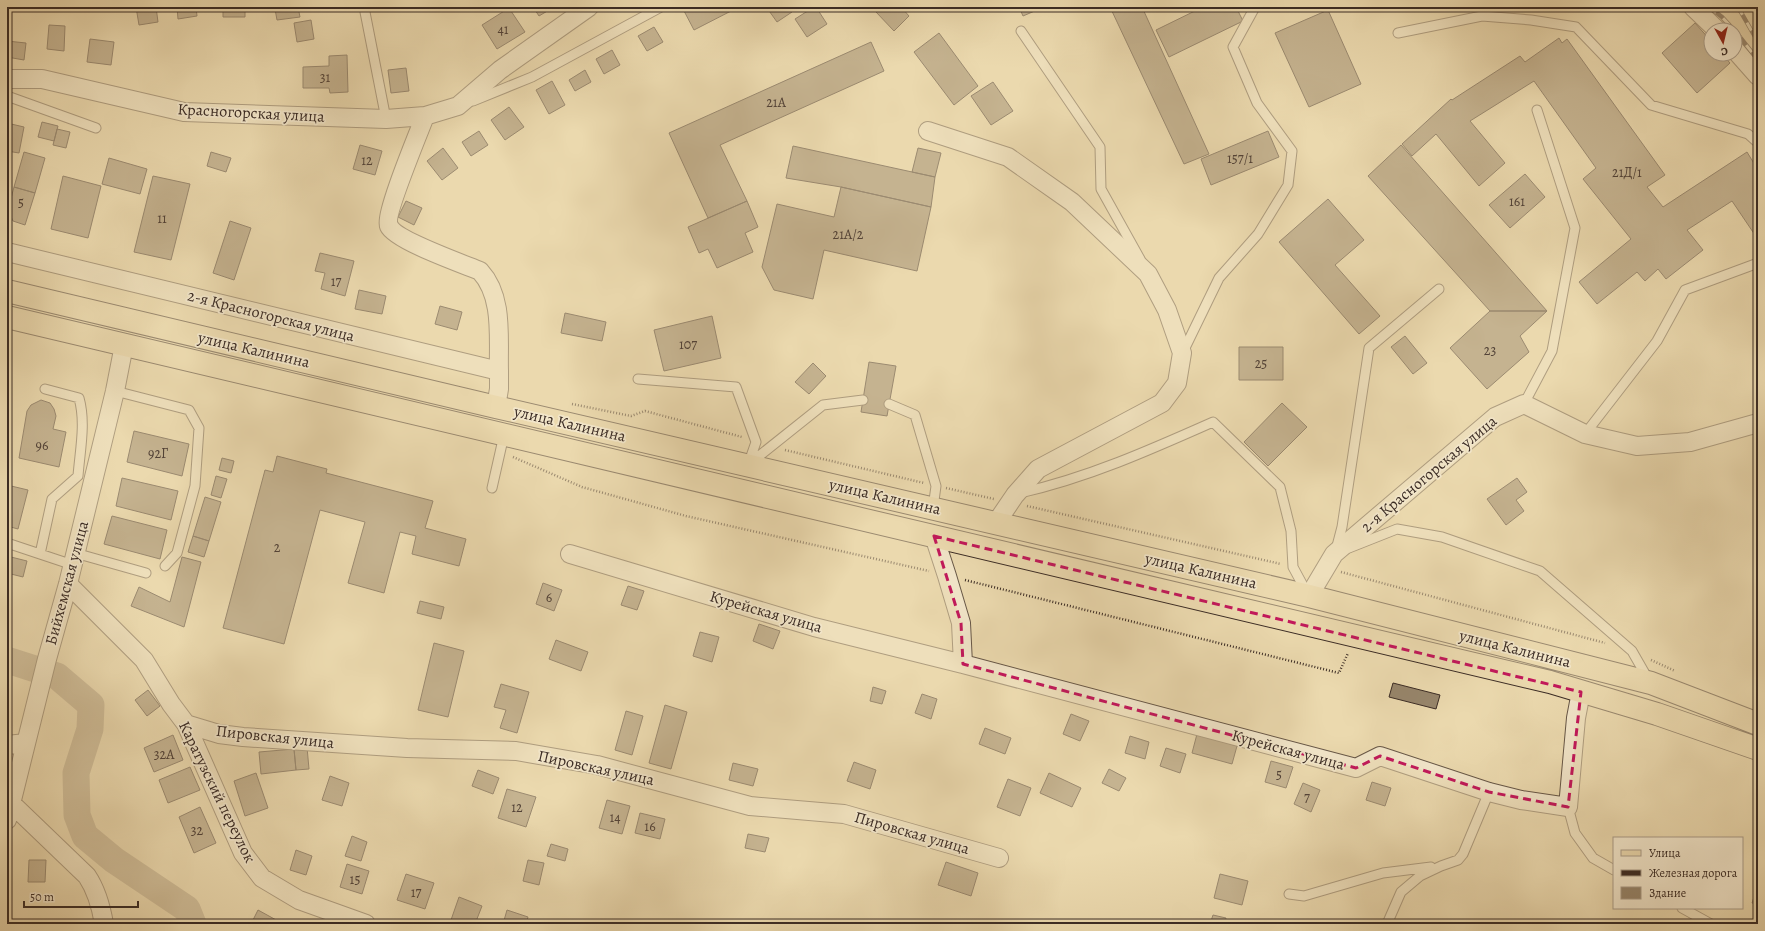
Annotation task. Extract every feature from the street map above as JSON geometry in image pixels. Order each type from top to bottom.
[{"type":"main road","name":"улица Калинина","points":[[7,291],[128,331],[502,443],[647,469],[1550,682],[1657,714],[1758,749]]},
{"type":"main road","name":"улица Калинина","points":[[7,317],[128,331],[496,407],[933,508],[1309,596],[1651,683],[1758,724]]},
{"type":"main road","points":[[647,469],[654,444]]},
{"type":"main road","points":[[742,491],[748,465]]},
{"type":"street","name":"Красногорская улица","points":[[7,79],[42,79],[184,112],[386,119],[425,116],[458,106],[500,70],[589,7]]},
{"type":"street","points":[[1693,7],[1709,22]]},
{"type":"street","points":[[1743,59],[1758,76]]},
{"type":"street","points":[[425,116],[392,204],[388,221],[389,227],[392,231],[415,244],[480,271],[487,279],[496,301],[499,371],[499,389],[496,407]]},
{"type":"street","points":[[928,131],[1008,157],[1072,202],[1148,274],[1167,310],[1182,353],[1177,383],[1162,403],[1038,469],[1012,499],[996,523]]},
{"type":"street","name":"2-я Красногорская улица","points":[[7,252],[499,371]]},
{"type":"street","name":"Бийхемская улица","points":[[9,811],[47,658],[68,584],[128,331]]},
{"type":"street","points":[[1524,404],[1585,434],[1637,446],[1690,442],[1758,423]]},
{"type":"street","name":"2-я Красногорская улица","points":[[1309,596],[1330,561],[1494,417],[1524,404]]},
{"type":"street","points":[[934,536],[960,622],[963,664]]},
{"type":"street","name":"Курейская улица","points":[[570,554],[814,627],[963,664],[1356,768],[1380,756],[1489,792],[1521,800],[1568,807]]},
{"type":"street","name":"Каратузский переулок","points":[[68,584],[144,660],[171,704],[186,724],[243,853],[262,878],[299,900],[366,924]]},
{"type":"street","points":[[1568,807],[1576,718],[1581,692]]},
{"type":"street","name":"Пировская улица","points":[[186,724],[218,734],[243,737],[407,748],[516,751],[597,765],[750,806],[844,814],[999,858]]},
{"type":"street","points":[[7,745],[26,743]]},
{"type":"street","points":[[9,811],[87,876],[97,894],[104,924]]},
{"type":"lane","points":[[364,7],[386,119]]},
{"type":"lane","points":[[458,106],[532,77],[661,7]]},
{"type":"lane","points":[[1182,353],[1219,278],[1258,234],[1288,185],[1292,151],[1257,103],[1233,47],[1255,7]]},
{"type":"lane","points":[[1398,33],[1482,16],[1531,20],[1576,27],[1651,105],[1748,134],[1758,143]]},
{"type":"lane","points":[[1021,31],[1100,147],[1101,189],[1148,274]]},
{"type":"lane","points":[[7,96],[96,128]]},
{"type":"lane","points":[[1524,404],[1552,350],[1575,228],[1538,110]]},
{"type":"lane","points":[[1585,434],[1657,341],[1685,290],[1758,262]]},
{"type":"lane","points":[[1330,561],[1342,527],[1369,348],[1439,289]]},
{"type":"lane","points":[[638,380],[736,387],[756,442],[748,465]]},
{"type":"lane","points":[[40,554],[52,499],[78,476],[83,424],[83,415],[79,398],[45,388]]},
{"type":"lane","points":[[115,391],[189,410],[199,428],[195,486],[176,553],[165,566]]},
{"type":"lane","points":[[748,465],[823,405],[863,400]]},
{"type":"lane","points":[[889,404],[915,415],[936,486],[933,508]]},
{"type":"lane","points":[[1012,499],[1141,454],[1213,422],[1280,487],[1291,531],[1293,567],[1309,596]]},
{"type":"lane","points":[[492,488],[502,443]]},
{"type":"lane","points":[[1330,561],[1397,529],[1442,537],[1540,571],[1632,651],[1651,683]]},
{"type":"lane","points":[[7,543],[40,554],[146,573]]},
{"type":"lane","points":[[1387,924],[1401,892],[1420,876],[1440,866],[1458,860],[1463,854],[1489,792]]},
{"type":"lane","points":[[1568,807],[1575,833],[1593,858],[1613,869]]},
{"type":"lane","points":[[1289,894],[1304,896],[1383,873],[1440,866]]},
{"type":"lane","points":[[1684,909],[1710,924]]},
{"type":"path","points":[[567,403],[631,416],[645,411],[756,442]]},
{"type":"path","points":[[502,443],[582,487],[678,514],[947,576],[1339,673],[1351,646]]},
{"type":"path","points":[[771,446],[936,486],[1012,499],[1293,567]]},
{"type":"path","points":[[1330,561],[1632,651]]},
{"type":"highlighted area","points":[[934,536],[1581,692],[1568,807],[1489,792],[1380,756],[1356,768],[963,664],[961,623]]},
{"type":"building","points":[[136,7],[156,7],[158,22],[139,25]]},
{"type":"building","points":[[177,7],[196,7],[197,16],[178,19]]},
{"type":"building","points":[[223,7],[245,7],[245,17],[223,17]]},
{"type":"building","points":[[298,7],[300,17],[277,20],[275,9]]},
{"type":"building","points":[[533,7],[554,7],[539,16]]},
{"type":"building","points":[[688,7],[731,7],[733,10],[694,30],[683,9]]},
{"type":"building","points":[[789,7],[792,12],[777,22],[767,8]]},
{"type":"building","points":[[816,7],[827,24],[807,37],[795,19]]},
{"type":"building","points":[[882,7],[901,7],[909,16],[894,31],[876,12]]},
{"type":"building","points":[[1019,7],[1044,7],[1023,16]]},
{"type":"building","points":[[1110,7],[1142,7],[1209,154],[1184,164]]},
{"type":"building","points":[[1203,7],[1236,7],[1243,21],[1169,57],[1156,30]]},
{"type":"building","points":[[509,8],[525,32],[497,49],[482,25]]},
{"type":"building","points":[[1328,10],[1361,84],[1309,107],[1275,33]]},
{"type":"building","points":[[311,20],[314,39],[297,42],[294,23]]},
{"type":"building","points":[[1695,23],[1703,32],[1703,62],[1730,63],[1697,93],[1662,53]]},
{"type":"building","points":[[49,25],[65,26],[64,51],[47,49]]},
{"type":"building","points":[[654,27],[663,42],[647,51],[638,36]]},
{"type":"building","points":[[939,33],[978,86],[954,105],[914,52]]},
{"type":"building","points":[[1559,38],[1562,43],[1567,39],[1665,175],[1647,187],[1663,207],[1747,152],[1758,170],[1757,238],[1732,201],[1687,230],[1703,250],[1666,279],[1658,269],[1645,281],[1637,272],[1597,304],[1579,282],[1631,239],[1583,179],[1596,168],[1534,81],[1470,121],[1505,163],[1479,186],[1436,134],[1412,156],[1402,144],[1451,99],[1452,100],[1520,56],[1525,62]]},
{"type":"building","points":[[90,39],[114,42],[111,65],[87,62]]},
{"type":"building","points":[[7,41],[26,43],[24,60],[7,57]]},
{"type":"building","points":[[871,42],[884,71],[720,145],[747,201],[708,218],[669,133]]},
{"type":"building","points":[[612,50],[620,65],[604,74],[596,59]]},
{"type":"building","points":[[347,55],[348,92],[330,93],[329,88],[303,88],[303,67],[329,66],[329,56]]},
{"type":"building","points":[[406,68],[409,91],[391,93],[388,70]]},
{"type":"building","points":[[585,70],[591,82],[575,91],[569,80]]},
{"type":"building","points":[[552,81],[565,105],[549,114],[536,90]]},
{"type":"building","points":[[993,82],[1013,111],[991,125],[971,96]]},
{"type":"building","points":[[509,107],[524,127],[505,140],[491,120]]},
{"type":"building","points":[[42,122],[58,126],[54,141],[38,137]]},
{"type":"building","points":[[7,123],[24,127],[19,153],[7,151]]},
{"type":"building","points":[[57,129],[70,132],[66,148],[53,145]]},
{"type":"building","points":[[479,131],[488,145],[471,156],[462,142]]},
{"type":"building","points":[[1268,131],[1279,157],[1211,185],[1201,159]]},
{"type":"building","points":[[360,145],[382,151],[375,175],[353,169]]},
{"type":"building","points":[[1401,145],[1547,311],[1490,311],[1368,176]]},
{"type":"building","points":[[793,146],[935,177],[931,207],[841,187],[786,178]]},
{"type":"building","points":[[443,148],[458,168],[442,180],[427,161]]},
{"type":"building","points":[[918,148],[941,153],[935,177],[912,172]]},
{"type":"building","points":[[24,152],[45,158],[35,193],[14,187]]},
{"type":"building","points":[[211,152],[231,158],[226,172],[207,166]]},
{"type":"building","points":[[109,158],[147,169],[140,194],[102,184]]},
{"type":"building","points":[[1525,174],[1545,197],[1510,228],[1489,205]]},
{"type":"building","points":[[63,176],[101,186],[88,238],[51,229]]},
{"type":"building","points":[[153,176],[190,184],[171,260],[134,252]]},
{"type":"building","points":[[14,187],[35,193],[25,225],[13,221],[8,210]]},
{"type":"building","points":[[841,187],[931,207],[917,271],[824,250],[813,299],[774,290],[762,267],[777,204],[834,217]]},
{"type":"building","points":[[1328,199],[1364,240],[1335,265],[1380,316],[1359,334],[1279,242]]},
{"type":"building","points":[[406,201],[422,208],[414,225],[398,217]]},
{"type":"building","points":[[747,201],[758,227],[745,233],[753,252],[717,268],[708,249],[699,253],[688,227]]},
{"type":"building","points":[[230,221],[251,228],[234,280],[213,273]]},
{"type":"building","points":[[320,253],[354,261],[345,296],[321,289],[325,273],[315,271]]},
{"type":"building","points":[[359,290],[386,296],[382,314],[355,309]]},
{"type":"building","points":[[440,306],[462,312],[457,330],[435,324]]},
{"type":"building","points":[[1490,311],[1547,311],[1520,336],[1529,352],[1487,389],[1450,348]]},
{"type":"building","points":[[565,313],[606,322],[602,341],[561,333]]},
{"type":"building","points":[[712,316],[721,358],[664,371],[654,330]]},
{"type":"building","points":[[1405,336],[1427,363],[1413,374],[1391,347]]},
{"type":"building","points":[[1239,347],[1283,347],[1283,380],[1239,380]]},
{"type":"building","points":[[869,362],[896,366],[887,416],[861,412]]},
{"type":"building","points":[[813,363],[826,376],[809,394],[795,382]]},
{"type":"building","points":[[41,400],[50,403],[54,409],[56,416],[53,429],[66,432],[59,467],[19,458],[27,411],[31,405]]},
{"type":"building","points":[[1282,403],[1307,427],[1268,466],[1244,442]]},
{"type":"building","points":[[134,431],[189,444],[182,476],[127,462]]},
{"type":"building","points":[[277,456],[327,469],[326,473],[433,501],[425,528],[466,539],[459,566],[412,554],[416,536],[400,532],[384,593],[348,583],[365,522],[320,510],[284,644],[223,628],[265,470],[273,472]]},
{"type":"building","points":[[222,458],[234,461],[231,473],[219,470]]},
{"type":"building","points":[[216,476],[227,479],[221,498],[211,495]]},
{"type":"building","points":[[122,478],[178,491],[171,520],[116,506]]},
{"type":"building","points":[[1517,478],[1527,492],[1516,500],[1524,511],[1506,525],[1487,499]]},
{"type":"building","points":[[7,485],[28,490],[18,529],[7,526]]},
{"type":"building","points":[[205,497],[221,502],[209,541],[193,536]]},
{"type":"building","points":[[112,516],[167,530],[160,559],[104,544]]},
{"type":"building","points":[[193,536],[209,541],[204,557],[188,552]]},
{"type":"building","points":[[7,556],[27,561],[23,577],[7,573]]},
{"type":"building","points":[[182,557],[201,562],[184,627],[131,606],[139,587],[170,602]]},
{"type":"building","points":[[543,583],[562,590],[554,611],[536,604]]},
{"type":"building","points":[[628,586],[644,591],[637,610],[621,605]]},
{"type":"building","points":[[420,601],[444,607],[441,619],[417,613]]},
{"type":"building","points":[[759,624],[780,631],[773,649],[753,641]]},
{"type":"building","points":[[700,632],[719,637],[712,662],[693,656]]},
{"type":"building","points":[[556,640],[588,652],[581,671],[549,659]]},
{"type":"building","points":[[434,643],[464,651],[448,717],[418,710]]},
{"type":"building","points":[[1393,683],[1440,695],[1436,709],[1389,697]]},
{"type":"building","points":[[501,684],[529,692],[517,733],[500,728],[506,710],[494,707]]},
{"type":"building","points":[[873,687],[886,691],[882,704],[870,701]]},
{"type":"building","points":[[148,690],[160,706],[147,716],[135,700]]},
{"type":"building","points":[[922,694],[937,699],[931,719],[915,713]]},
{"type":"building","points":[[665,705],[687,712],[671,769],[649,763]]},
{"type":"building","points":[[626,711],[643,716],[632,755],[615,750]]},
{"type":"building","points":[[1071,714],[1089,721],[1080,741],[1063,734]]},
{"type":"building","points":[[985,728],[1011,738],[1005,754],[979,744]]},
{"type":"building","points":[[1197,734],[1237,746],[1232,764],[1192,753]]},
{"type":"building","points":[[173,735],[183,760],[154,772],[144,748]]},
{"type":"building","points":[[1130,736],[1149,742],[1145,759],[1125,753]]},
{"type":"building","points":[[307,747],[309,769],[296,770],[294,749]]},
{"type":"building","points":[[1166,748],[1186,754],[1180,773],[1160,766]]},
{"type":"building","points":[[294,749],[296,770],[261,774],[259,752]]},
{"type":"building","points":[[1271,761],[1293,767],[1286,788],[1265,782]]},
{"type":"building","points":[[854,762],[876,770],[870,789],[847,781]]},
{"type":"building","points":[[733,763],[758,769],[753,786],[729,780]]},
{"type":"building","points":[[190,767],[200,790],[168,803],[159,780]]},
{"type":"building","points":[[1109,769],[1126,778],[1119,791],[1102,783]]},
{"type":"building","points":[[478,770],[499,778],[493,794],[472,786]]},
{"type":"building","points":[[256,773],[268,808],[245,816],[234,781]]},
{"type":"building","points":[[1049,773],[1081,788],[1072,807],[1040,793]]},
{"type":"building","points":[[330,776],[349,783],[342,806],[322,800]]},
{"type":"building","points":[[1008,779],[1031,788],[1020,816],[997,807]]},
{"type":"building","points":[[1372,782],[1391,788],[1385,806],[1366,800]]},
{"type":"building","points":[[1303,783],[1320,790],[1311,812],[1294,804]]},
{"type":"building","points":[[507,789],[536,797],[526,827],[498,818]]},
{"type":"building","points":[[607,800],[630,806],[622,834],[599,828]]},
{"type":"building","points":[[200,807],[216,843],[194,853],[179,817]]},
{"type":"building","points":[[640,813],[665,819],[660,839],[635,833]]},
{"type":"building","points":[[748,834],[769,838],[765,852],[745,848]]},
{"type":"building","points":[[352,836],[367,842],[361,861],[345,856]]},
{"type":"building","points":[[551,844],[568,849],[565,861],[547,856]]},
{"type":"building","points":[[296,850],[312,856],[306,875],[290,870]]},
{"type":"building","points":[[29,860],[46,860],[45,882],[28,882]]},
{"type":"building","points":[[528,860],[544,863],[539,885],[523,881]]},
{"type":"building","points":[[946,862],[978,873],[971,896],[938,885]]},
{"type":"building","points":[[347,864],[369,871],[362,894],[340,887]]},
{"type":"building","points":[[406,874],[434,883],[425,909],[397,900]]},
{"type":"building","points":[[1220,874],[1248,881],[1242,905],[1214,898]]},
{"type":"building","points":[[1758,885],[1758,904],[1752,903]]},
{"type":"building","points":[[459,897],[482,906],[475,924],[462,924],[451,920]]},
{"type":"building","points":[[258,910],[278,921],[276,924],[251,924]]},
{"type":"building","points":[[507,910],[528,917],[526,924],[503,924]]},
{"type":"building","points":[[1213,915],[1226,918],[1225,924],[1210,924]]},
{"type":"waterway","points":[[7,660],[57,676],[91,705],[90,729],[76,773],[77,815],[85,836],[114,860],[187,909],[193,924]]},
{"type":"railway","points":[[1709,7],[1727,22]]},
{"type":"railway","points":[[1738,7],[1758,42]]},
{"type":"railway","points":[[1743,41],[1758,60]]}]
